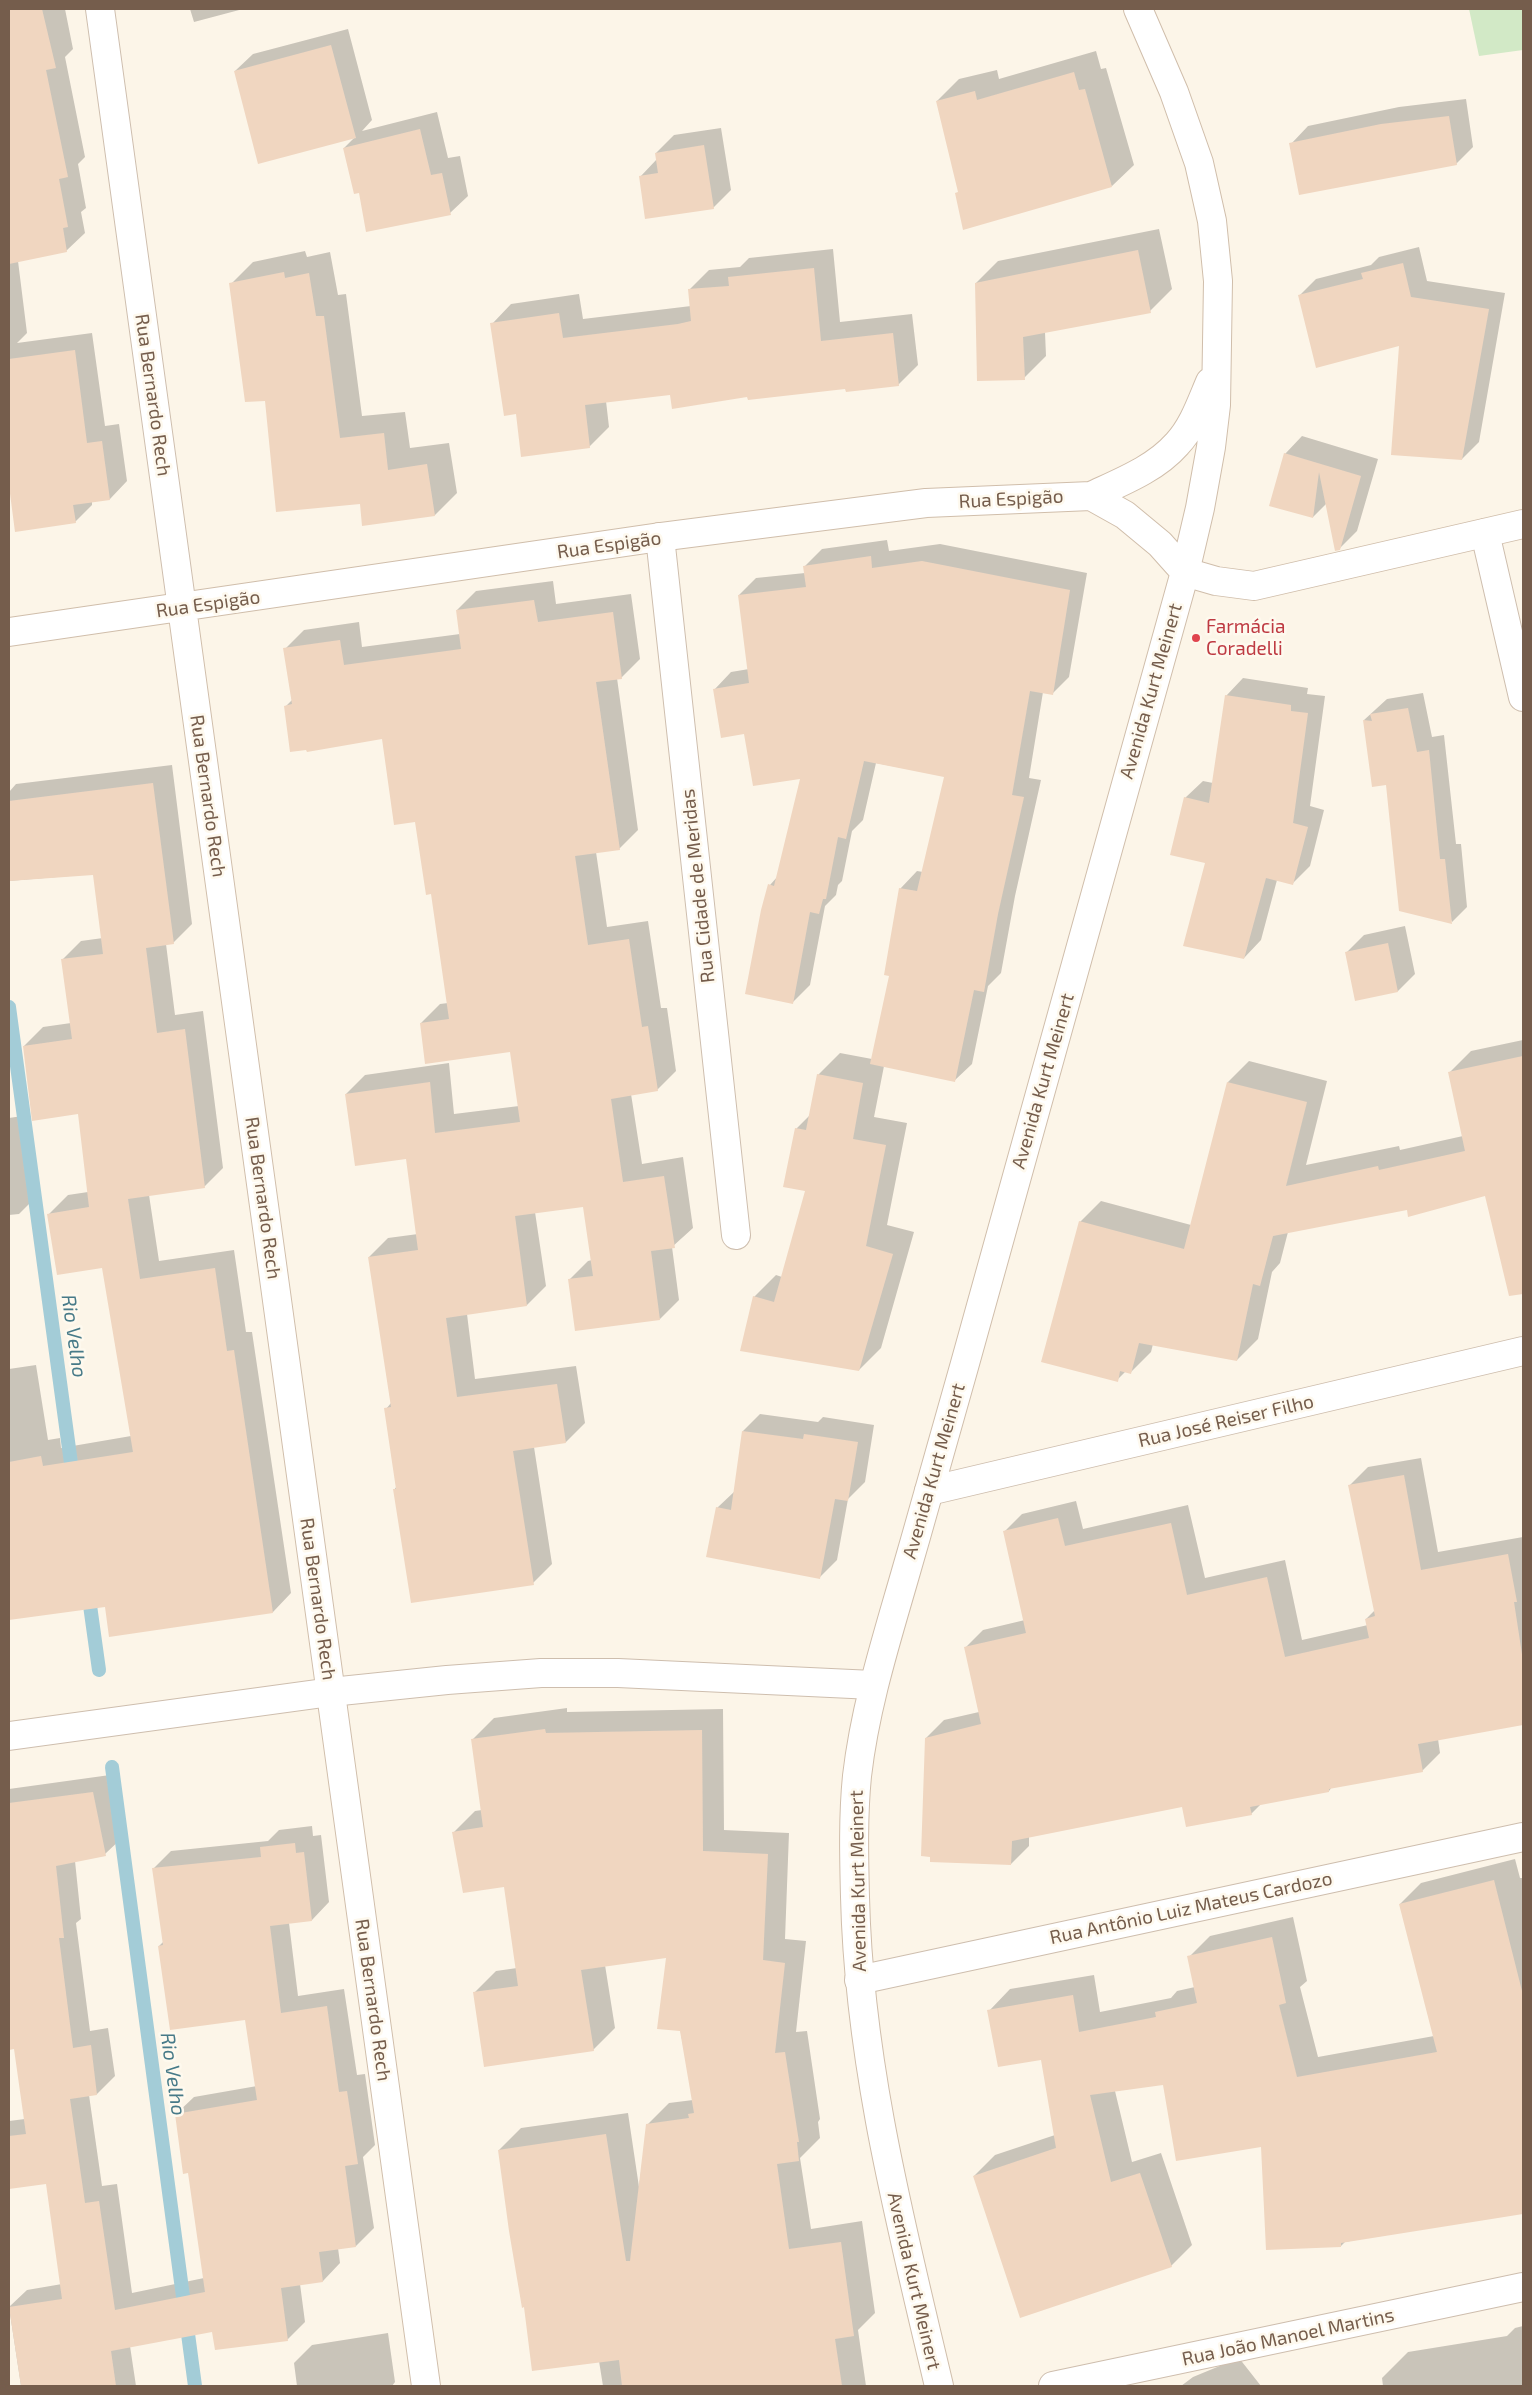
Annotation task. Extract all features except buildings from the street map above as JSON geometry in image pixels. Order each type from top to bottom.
[{"type":"main road","name":"Rua Bernardo Rech","points":[[100,9],[426,2386]]},
{"type":"main road","points":[[1091,496],[1139,474],[1177,444],[1197,413],[1216,364],[1218,282],[1212,221],[1199,163],[1174,92],[1138,9]]},
{"type":"main road","name":"Avenida Kurt Meinert","points":[[939,2386],[879,2125],[859,1980],[854,1839],[858,1775],[873,1685],[929,1492],[1184,572],[1200,508],[1211,447],[1216,405],[1216,364]]},
{"type":"main road","name":"Rua Espigão","points":[[9,632],[660,537],[926,503],[1091,496],[1125,515],[1160,544],[1184,572]]},
{"type":"main road","points":[[1184,572],[1216,581],[1254,586],[1523,524]]},
{"type":"main road","points":[[1485,533],[1523,697]]},
{"type":"main road","name":"Rua Cidade de Meridas","points":[[660,537],[736,1235]]},
{"type":"main road","name":"Rua José Reiser Filho","points":[[929,1492],[1523,1350]]},
{"type":"main road","points":[[9,1736],[330,1692],[541,1673],[618,1673],[873,1685]]},
{"type":"main road","name":"Rua Antônio Luiz Mateus Cardozo","points":[[859,1980],[1523,1837]]},
{"type":"main road","name":"Rua João Manoel Martins","points":[[1053,2386],[1523,2287]]},
{"type":"green space","points":[[1469,9],[1523,9],[1523,50],[1479,56]]},
{"type":"waterway","name":"Rio Velho","points":[[9,1007],[73,1478]]},
{"type":"waterway","name":"Rio Velho","points":[[88,1591],[99,1670]]},
{"type":"waterway","name":"Rio Velho","points":[[112,1767],[195,2386]]},
{"type":"place","name":"Farmácia Coradelli","points":[[1196,638]]}]
